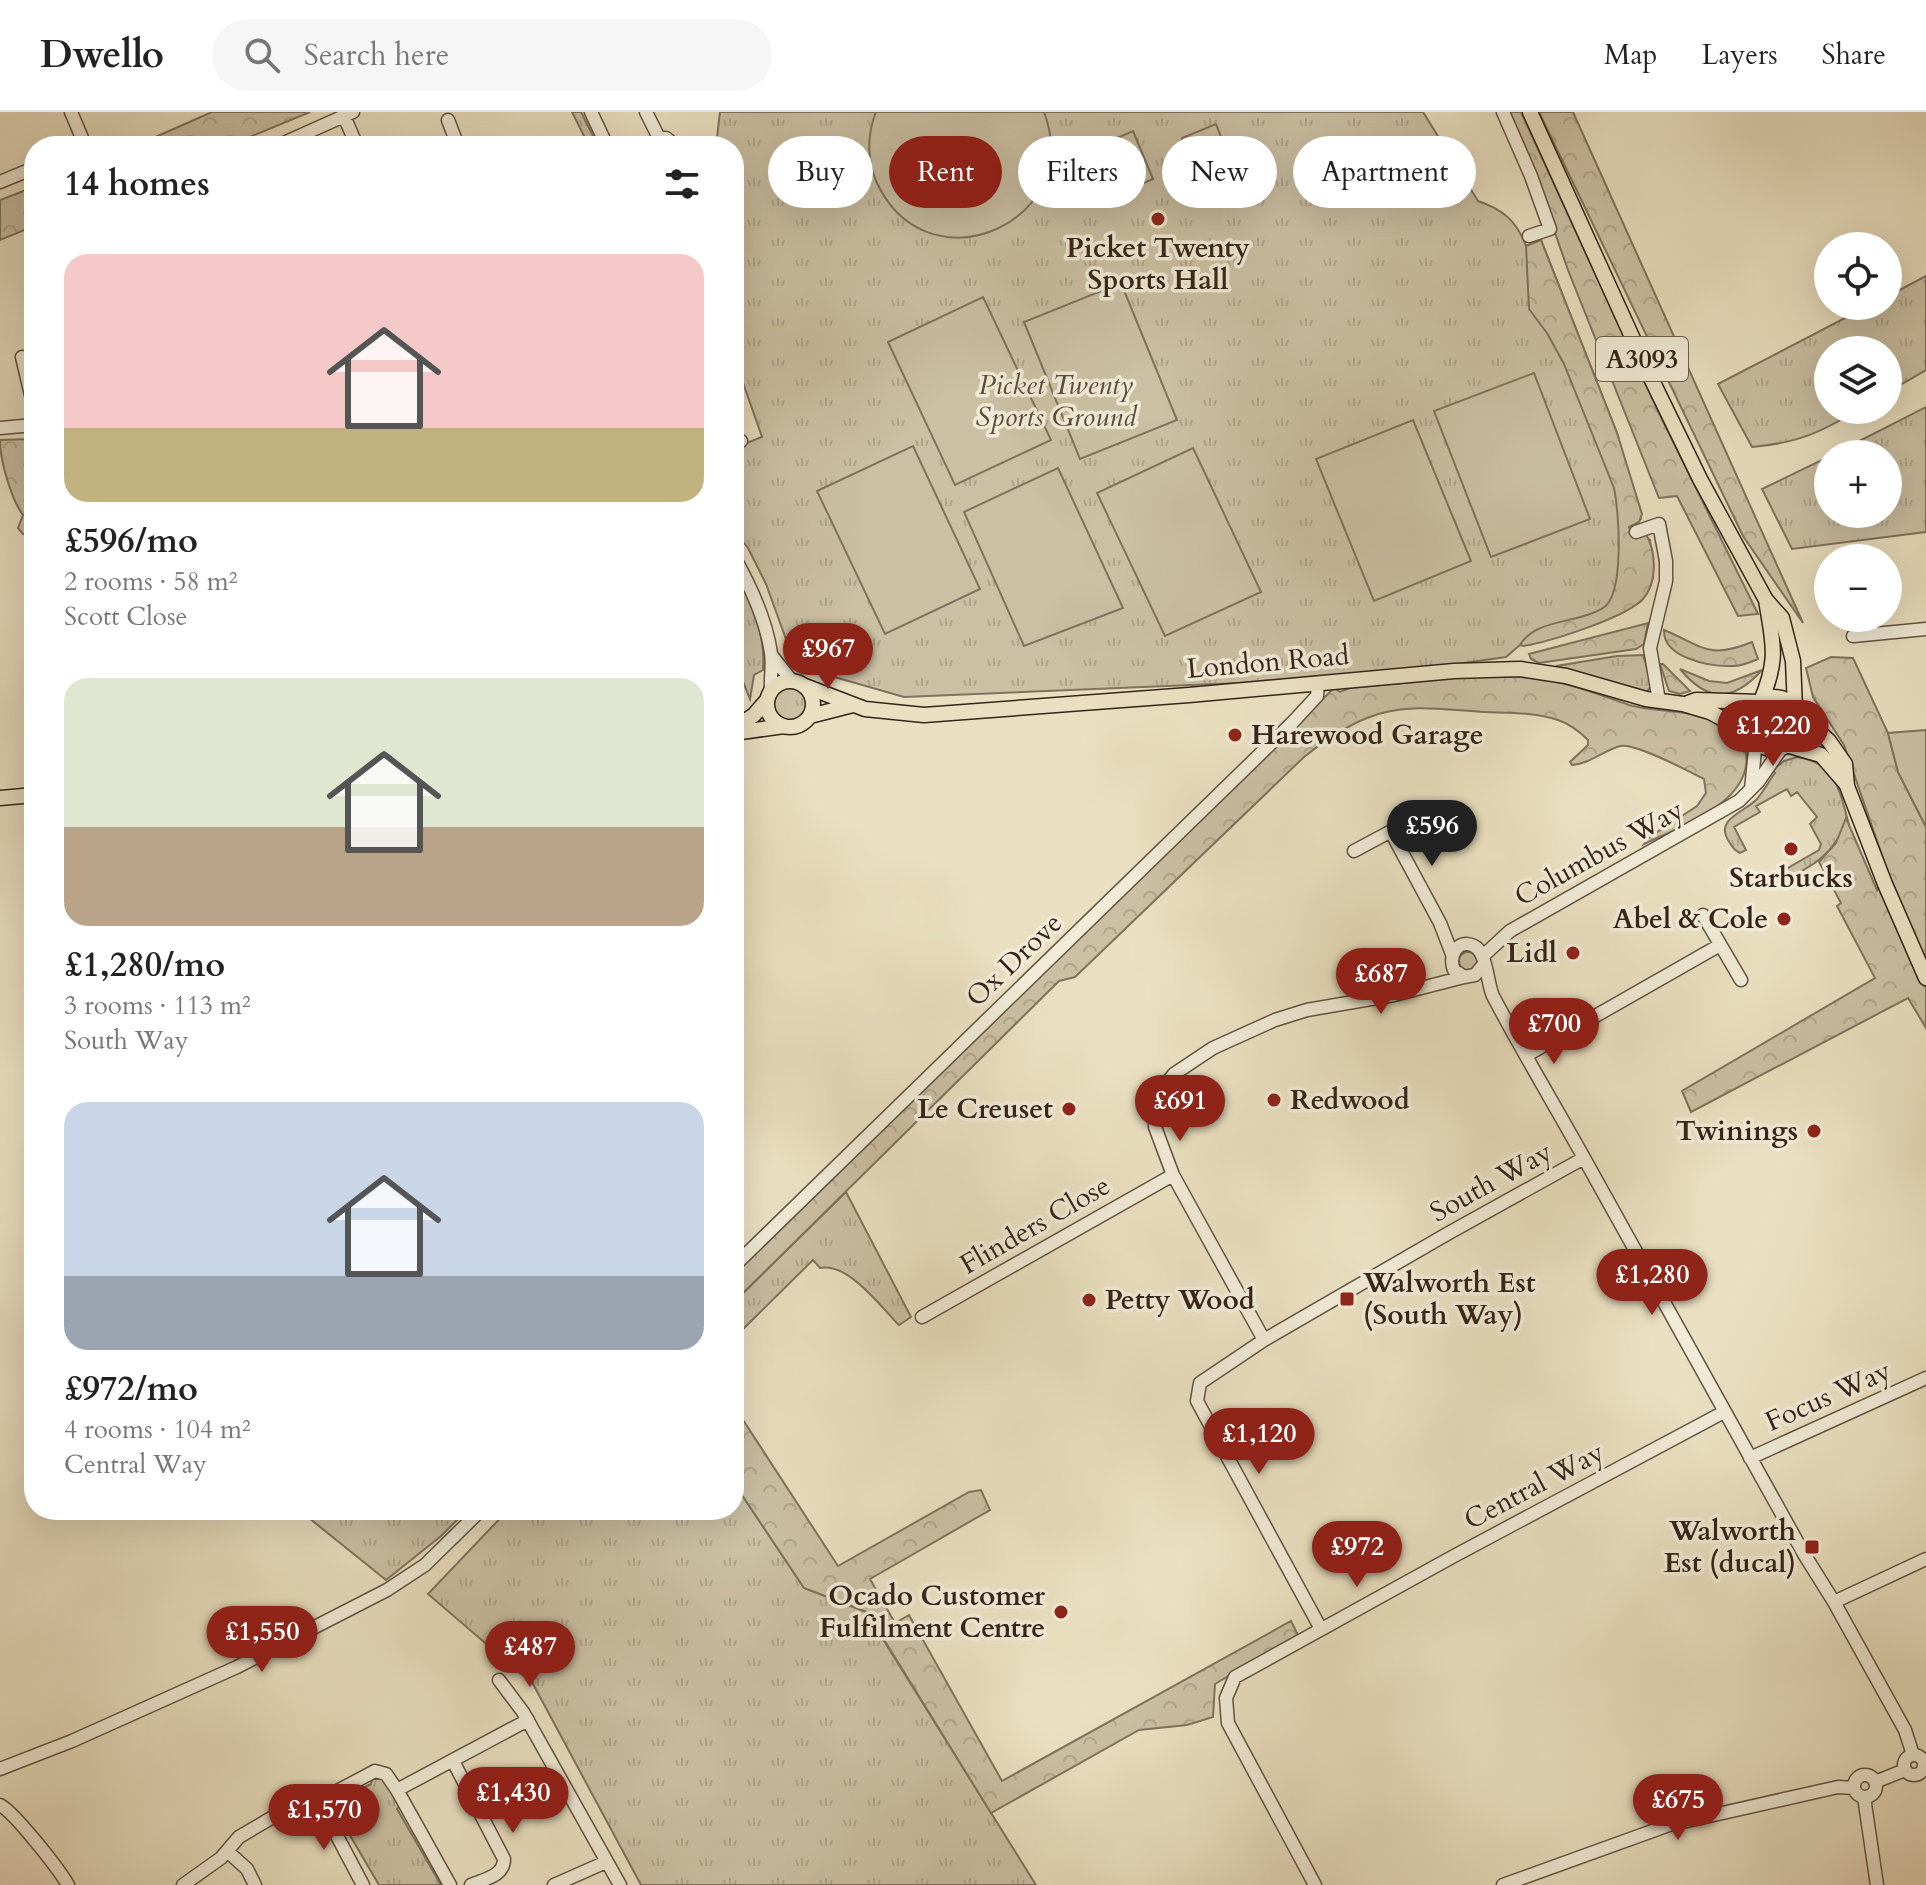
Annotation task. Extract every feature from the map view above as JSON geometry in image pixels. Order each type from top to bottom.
[{"type":"main road","name":"A3093","points":[[1530,112],[1669,418],[1766,600],[1782,618],[1793,661],[1796,710]]},
{"type":"main road","name":"A3093","points":[[1760,701],[1771,676],[1775,652],[1766,600]]},
{"type":"main road","name":"London Road","points":[[799,683],[853,705],[899,715],[924,715],[1454,671],[1526,669],[1718,714],[1753,737]]},
{"type":"main road","points":[[744,723],[780,683],[799,683],[813,700],[810,716]]},
{"type":"main road","points":[[769,696],[769,713],[784,726]]},
{"type":"main road","points":[[1847,786],[1821,755],[1785,746],[1769,748],[1753,737],[1749,718],[1760,701],[1780,697],[1819,731],[1841,757],[1845,764],[1847,786],[1926,978]]},
{"type":"main road","name":"London Road","points":[[1683,704],[1696,700],[1760,701]]},
{"type":"main road","name":"London Road","points":[[744,730],[799,725],[810,716],[853,705]]},
{"type":"main road","points":[[1785,746],[1799,731],[1796,710]]},
{"type":"main road","points":[[0,798],[24,796]]},
{"type":"street","points":[[71,112],[81,136]]},
{"type":"street","points":[[591,112],[602,136]]},
{"type":"street","points":[[646,112],[658,136]]},
{"type":"street","points":[[1503,112],[1550,229],[1529,236]]},
{"type":"street","points":[[300,136],[349,114],[354,136]]},
{"type":"street","points":[[448,120],[454,136]]},
{"type":"street","points":[[0,182],[24,172]]},
{"type":"street","points":[[22,357],[24,366]]},
{"type":"street","points":[[0,428],[24,426]]},
{"type":"street","points":[[1636,532],[1659,524],[1666,561],[1665,591],[1650,648],[1659,701]]},
{"type":"street","points":[[744,577],[757,604],[772,656],[769,696]]},
{"type":"street","points":[[1853,636],[1926,629]]},
{"type":"street","points":[[772,656],[799,683]]},
{"type":"street","name":"Ox Drove","points":[[744,1256],[1292,723],[1317,696],[1318,684]]},
{"type":"street","points":[[1751,789],[1753,737]]},
{"type":"street","name":"Columbus Way","points":[[1468,945],[1510,931],[1739,801],[1785,746]]},
{"type":"street","points":[[1354,851],[1425,813]]},
{"type":"street","points":[[1391,832],[1440,923],[1457,973],[1468,976],[1491,992]]},
{"type":"street","points":[[1703,915],[1741,980]]},
{"type":"street","points":[[1440,923],[1483,960],[1491,992],[1584,1158]]},
{"type":"street","name":"Columbus Way","points":[[1483,960],[1510,931]]},
{"type":"street","points":[[1434,985],[1451,959],[1468,945]]},
{"type":"street","points":[[1527,1055],[1720,945]]},
{"type":"street","points":[[1264,1340],[1173,1175],[1155,1127],[1155,1104],[1166,1082],[1213,1048],[1275,1020],[1307,1010],[1379,998],[1468,976],[1478,973],[1483,960]]},
{"type":"street","name":"South Way","points":[[1321,1629],[1197,1401],[1196,1391],[1205,1377],[1264,1340],[1584,1158],[1905,1730],[1913,1755]]},
{"type":"street","name":"Flinders Close","points":[[922,1317],[1173,1175]]},
{"type":"street","name":"Focus Way","points":[[1750,1458],[1926,1378]]},
{"type":"street","name":"Central Way","points":[[1315,1885],[1228,1723],[1225,1711],[1229,1687],[1235,1677],[1724,1412]]},
{"type":"street","points":[[0,1769],[72,1741],[237,1667],[387,1590],[425,1565],[471,1520]]},
{"type":"street","points":[[1834,1602],[1926,1559]]},
{"type":"street","points":[[499,1680],[528,1720],[620,1885]]},
{"type":"street","points":[[397,1790],[528,1720]]},
{"type":"street","points":[[1913,1755],[1919,1757],[1925,1766],[1914,1775],[1905,1770],[1905,1760],[1913,1755]]},
{"type":"street","points":[[453,1761],[504,1859],[499,1872],[471,1885]]},
{"type":"street","points":[[1875,1782],[1905,1770]]},
{"type":"street","points":[[183,1885],[227,1851],[239,1837],[278,1814],[298,1803],[318,1800],[379,1771],[389,1777],[450,1885]]},
{"type":"street","points":[[1875,1782],[1867,1775],[1855,1781],[1877,1885]]},
{"type":"street","points":[[1503,1885],[1669,1825],[1838,1787],[1873,1793],[1875,1782]]},
{"type":"street","points":[[318,1800],[363,1885]]},
{"type":"street","points":[[0,1805],[10,1812],[46,1854],[68,1885]]},
{"type":"street","points":[[227,1851],[247,1869],[255,1885]]},
{"type":"street","points":[[554,1885],[606,1862]]},
{"type":"green space","points":[[212,112],[310,112],[252,136],[158,136]]},
{"type":"green space","points":[[572,112],[581,112],[593,136],[584,136]]},
{"type":"green space","name":"Picket Twenty Sports Ground","points":[[720,112],[1423,112],[1438,136],[1293,136],[1293,208],[1476,208],[1476,198],[1508,217],[1526,246],[1541,240],[1617,433],[1641,519],[1629,527],[1633,536],[1650,540],[1653,578],[1641,601],[1607,619],[1529,645],[1520,645],[1506,657],[1442,666],[1240,683],[904,697],[810,670],[792,656],[766,584],[744,543],[744,444],[762,437],[744,386],[744,136],[717,136]]},
{"type":"green space","points":[[876,112],[1044,112],[1048,136],[1018,136],[1018,208],[1025,208],[1024,210],[998,228],[966,237],[934,234],[904,219],[895,208],[1002,208],[1002,136],[889,136],[889,200],[873,173],[871,131]]},
{"type":"green space","points":[[1506,112],[1521,112],[1659,413],[1758,614],[1738,616],[1677,496],[1659,498],[1568,270],[1534,173]]},
{"type":"green space","points":[[1539,112],[1573,112],[1803,623],[1743,536]]},
{"type":"green space","points":[[1216,124],[1221,136],[1187,136]]},
{"type":"green space","points":[[1146,162],[1153,179],[1146,182]]},
{"type":"green space","points":[[24,191],[24,230],[0,240],[0,200]]},
{"type":"green space","points":[[1541,240],[1617,433],[1642,514],[1639,522],[1629,527],[1633,536],[1646,534],[1654,567],[1648,592],[1634,606],[1586,628],[1523,646],[1520,645],[1527,636],[1536,630],[1603,608],[1615,587],[1619,552],[1614,488],[1564,364],[1529,309],[1526,246]]},
{"type":"green space","points":[[1926,276],[1926,370],[1902,384],[1902,336],[1814,336],[1814,424],[1834,424],[1808,436],[1752,447],[1718,384],[1841,320],[1902,320],[1902,289]]},
{"type":"green space","points":[[1121,283],[1177,420],[1080,459],[1024,322]]},
{"type":"green space","points":[[983,297],[1051,440],[955,485],[888,342]]},
{"type":"green space","points":[[1534,373],[1590,519],[1491,557],[1434,411]]},
{"type":"green space","points":[[1926,407],[1926,532],[1792,549],[1762,489],[1814,464],[1814,528],[1902,528],[1902,440],[1861,440],[1893,424],[1902,424],[1902,419]]},
{"type":"green space","points":[[1413,420],[1471,561],[1374,601],[1316,459]]},
{"type":"green space","points":[[24,439],[24,534],[18,528],[23,515],[7,479],[0,440]]},
{"type":"green space","points":[[913,446],[980,589],[885,634],[817,491]]},
{"type":"green space","points":[[1193,448],[1261,592],[1165,636],[1097,493]]},
{"type":"green space","points":[[1058,468],[1123,608],[1024,646],[964,512]]},
{"type":"green space","points":[[744,590],[760,630],[763,657],[763,670],[754,675],[750,699],[744,684]]},
{"type":"green space","points":[[1648,623],[1644,644],[1636,649],[1539,663],[1529,654]]},
{"type":"green space","points":[[1664,630],[1706,649],[1725,650],[1752,642],[1758,659],[1736,666],[1723,666],[1690,659],[1671,648]]},
{"type":"green space","points":[[1643,655],[1652,684],[1647,692],[1556,666],[1617,656]]},
{"type":"green space","points":[[1831,657],[1853,658],[1888,733],[1898,772],[1926,827],[1926,1028],[1908,998],[1691,1112],[1682,1091],[1875,978],[1837,906],[1841,903],[1819,862],[1836,843],[1846,818],[1877,890],[1886,867],[1844,745],[1813,697],[1806,668]]},
{"type":"green space","points":[[1660,664],[1690,691],[1680,694],[1669,691]]},
{"type":"green space","points":[[1680,669],[1709,681],[1727,683],[1762,670],[1741,688],[1721,694],[1701,688]]},
{"type":"green space","points":[[1486,675],[1554,681],[1629,705],[1688,713],[1713,720],[1741,741],[1746,753],[1745,770],[1738,786],[1711,810],[1644,844],[1648,838],[1697,806],[1706,793],[1704,779],[1627,746],[1572,765],[1570,762],[1588,745],[1588,740],[1558,720],[1521,713],[1395,710],[1350,726],[1304,757],[1075,977],[1059,981],[744,1292],[744,1263],[1334,688],[1340,692],[1350,688]]},
{"type":"green space","points":[[790,685],[803,690],[808,703],[803,716],[790,721],[777,716],[772,703],[777,690]]},
{"type":"green space","points":[[1774,704],[1787,709],[1792,722],[1787,735],[1774,740],[1761,735],[1756,722],[1761,709]]},
{"type":"green space","points":[[1926,730],[1926,827],[1898,772],[1888,733]]},
{"type":"green space","points":[[1797,757],[1810,760],[1828,772],[1839,790],[1849,825],[1847,820],[1834,845],[1816,862],[1771,887],[1767,880],[1819,850],[1821,844],[1810,824],[1817,817],[1797,792],[1791,796],[1787,789],[1756,806],[1760,812],[1734,827],[1746,850],[1740,853],[1734,849],[1725,827],[1733,816],[1757,799],[1775,773],[1772,770],[1784,761]]},
{"type":"green space","points":[[1468,952],[1477,961],[1468,970],[1459,961]]},
{"type":"green space","points":[[846,1192],[911,1317],[899,1325],[852,1278],[831,1268],[820,1268],[813,1260],[744,1328],[744,1292]]},
{"type":"green space","points":[[744,1421],[838,1566],[969,1492],[981,1490],[990,1510],[870,1579],[895,1623],[909,1615],[1002,1781],[1291,1621],[1298,1635],[1215,1684],[1213,1717],[1187,1725],[1139,1730],[991,1813],[867,1612],[804,1588],[744,1498]]},
{"type":"green space","points":[[744,1498],[804,1588],[866,1612],[1036,1885],[641,1885],[533,1684],[428,1594],[498,1520],[744,1520]]},
{"type":"green space","points":[[311,1520],[457,1520],[386,1580]]},
{"type":"green space","points":[[378,1776],[385,1780],[400,1806],[397,1809],[441,1885],[379,1885],[331,1803],[340,1796],[343,1798],[371,1784],[372,1779]]},
{"type":"place","name":"Picket Twenty Sports Hall","points":[[1158,219]]},
{"type":"place","name":"Harewood Garage","points":[[1235,735]]},
{"type":"place","name":"Starbucks","points":[[1791,849]]},
{"type":"place","name":"Abel & Cole","points":[[1784,919]]},
{"type":"place","name":"Lidl","points":[[1573,953]]},
{"type":"place","name":"Redwood","points":[[1274,1100]]},
{"type":"place","name":"Le Creuset","points":[[1069,1109]]},
{"type":"place","name":"Twinings","points":[[1814,1131]]},
{"type":"place","name":"Walworth Est (South Way)","points":[[1347,1299]]},
{"type":"place","name":"Petty Wood","points":[[1089,1300]]},
{"type":"place","name":"Walworth Est (ducal)","points":[[1812,1547]]},
{"type":"place","name":"Ocado Customer Fulfilment Centre","points":[[1061,1612]]}]
